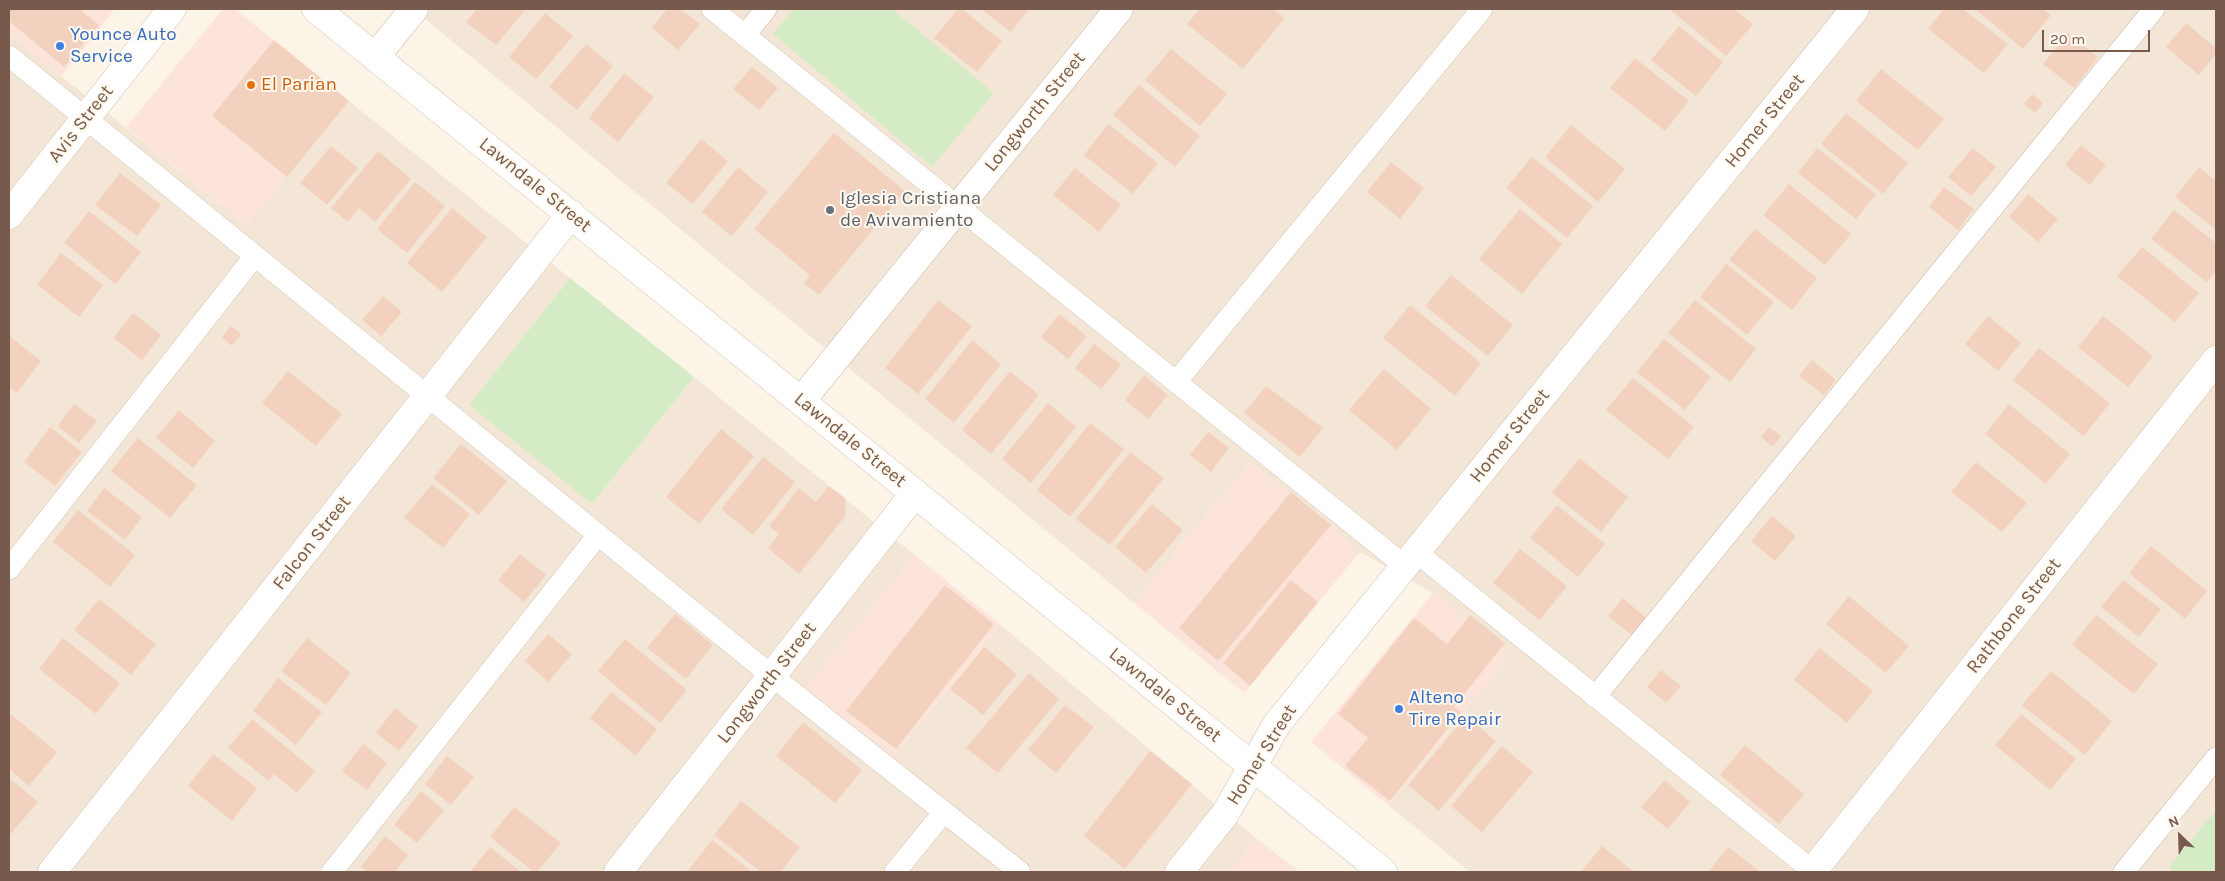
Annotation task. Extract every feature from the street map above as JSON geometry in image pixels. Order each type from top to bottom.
[{"type":"street","name":"Avis Street","points":[[9,215],[172,9]]},
{"type":"street","name":"Lawndale Street","points":[[316,9],[1384,872]]},
{"type":"street","points":[[375,57],[414,9]]},
{"type":"street","name":"Longworth Street","points":[[801,401],[1119,9]]},
{"type":"street","name":"Homer Street","points":[[1179,872],[1225,814],[1254,767],[1277,724],[1855,9]]},
{"type":"street","name":"Falcon Street","points":[[52,872],[571,214]]},
{"type":"street","name":"Rathbone Street","points":[[1813,872],[2216,360]]},
{"type":"street","name":"Longworth Street","points":[[618,872],[915,493]]},
{"type":"lane","points":[[712,9],[1176,382],[1596,697],[1813,872]]},
{"type":"lane","points":[[745,35],[766,9]]},
{"type":"lane","points":[[1176,382],[1482,9]]},
{"type":"lane","points":[[1596,697],[2154,9]]},
{"type":"lane","points":[[9,56],[772,676],[1020,872]]},
{"type":"lane","points":[[9,569],[254,256]]},
{"type":"lane","points":[[332,872],[598,535]]},
{"type":"lane","points":[[2124,872],[2216,758]]},
{"type":"lane","points":[[895,872],[944,812]]},
{"type":"shaded area","name":"Younce Auto Service","points":[[9,9],[115,9],[61,77],[9,34]]},
{"type":"shaded area","points":[[223,9],[235,9],[349,101],[247,225],[126,127]]},
{"type":"shaded area","points":[[413,9],[2216,9],[2216,872],[1470,872],[1388,805],[1510,656],[1433,593],[1360,552],[1250,462],[1134,603]]},
{"type":"shaded area","points":[[9,34],[247,225],[349,101],[570,278],[469,405],[593,503],[694,377],[915,555],[806,686],[892,757],[1001,625],[1256,838],[1229,872],[9,872]]},
{"type":"shaded area","points":[[1250,462],[1360,552],[1244,693],[1134,603]]},
{"type":"shaded area","points":[[915,555],[1001,625],[892,757],[806,686]]},
{"type":"shaded area","name":"Alteno Tire Repair","points":[[1433,593],[1510,656],[1388,805],[1311,742]]},
{"type":"shaded area","points":[[1256,838],[1300,872],[1229,872]]},
{"type":"green space","points":[[794,9],[892,9],[994,93],[932,167],[773,34]]},
{"type":"green space","points":[[570,278],[694,377],[592,504],[469,405]]},
{"type":"green space","points":[[2216,810],[2216,872],[2175,872],[2169,867]]},
{"type":"building","name":"Younce Auto Service","points":[[9,9],[79,9],[99,25],[64,67],[9,21]]},
{"type":"building","points":[[477,9],[526,9],[496,45],[466,22]]},
{"type":"building","points":[[667,9],[680,9],[700,24],[678,50],[652,28]]},
{"type":"building","points":[[958,9],[962,9],[1002,41],[977,72],[934,38]]},
{"type":"building","points":[[981,9],[1029,9],[1011,32]]},
{"type":"building","points":[[1200,9],[1273,9],[1285,18],[1243,69],[1187,24]]},
{"type":"building","points":[[1669,9],[1734,9],[1753,24],[1726,56]]},
{"type":"building","points":[[1944,9],[1963,9],[2008,44],[1984,73],[1928,29]]},
{"type":"building","points":[[1975,9],[2043,9],[2051,15],[2023,49]]},
{"type":"building","points":[[545,13],[573,36],[536,79],[509,57]]},
{"type":"building","points":[[2186,23],[2216,48],[2216,54],[2199,75],[2166,47]]},
{"type":"building","points":[[1679,26],[1723,62],[1696,96],[1651,60]]},
{"type":"building","points":[[2068,33],[2098,57],[2074,88],[2043,64]]},
{"type":"building","points":[[274,40],[349,101],[287,177],[212,116]]},
{"type":"building","points":[[586,44],[613,66],[577,110],[549,87]]},
{"type":"building","points":[[1171,49],[1227,94],[1200,126],[1145,80]]},
{"type":"building","points":[[1635,58],[1689,101],[1665,131],[1610,88]]},
{"type":"building","points":[[752,67],[778,88],[759,110],[733,89]]},
{"type":"building","points":[[1881,69],[1944,119],[1918,150],[1856,101]]},
{"type":"building","points":[[624,73],[654,97],[618,142],[589,118]]},
{"type":"building","points":[[1139,85],[1200,136],[1175,167],[1113,115]]},
{"type":"building","points":[[2032,94],[2043,103],[2035,113],[2024,104]]},
{"type":"building","points":[[1846,113],[1908,163],[1883,194],[1821,144]]},
{"type":"building","points":[[1108,124],[1158,163],[1133,194],[1084,155]]},
{"type":"building","points":[[1571,125],[1625,169],[1598,202],[1545,157]]},
{"type":"building","name":"Iglesia Cristiana de Avivamiento","points":[[834,133],[905,191],[819,295],[804,283],[810,275],[754,229]]},
{"type":"building","points":[[701,139],[728,161],[693,204],[666,183]]},
{"type":"building","points":[[2081,145],[2106,165],[2090,185],[2065,165]]},
{"type":"building","points":[[331,146],[358,168],[327,205],[300,183]]},
{"type":"building","points":[[1817,148],[1876,194],[1856,219],[1798,173]]},
{"type":"building","points":[[1973,148],[1996,167],[1971,196],[1948,177]]},
{"type":"building","points":[[378,151],[411,179],[375,222],[359,208],[348,222],[331,208]]},
{"type":"building","points":[[1532,157],[1593,206],[1567,238],[1506,188]]},
{"type":"building","points":[[1391,162],[1424,188],[1400,219],[1367,192]]},
{"type":"building","points":[[738,167],[768,192],[732,236],[702,212]]},
{"type":"building","points":[[2199,167],[2216,181],[2216,230],[2175,197]]},
{"type":"building","points":[[1075,168],[1121,205],[1099,232],[1053,195]]},
{"type":"building","points":[[120,173],[161,205],[137,236],[95,205]]},
{"type":"building","points":[[415,182],[445,206],[407,253],[377,229]]},
{"type":"building","points":[[1789,184],[1851,234],[1825,265],[1763,215]]},
{"type":"building","points":[[1944,187],[1974,209],[1958,230],[1929,207]]},
{"type":"building","points":[[2028,194],[2058,219],[2038,242],[2009,217]]},
{"type":"building","points":[[452,208],[487,237],[442,292],[407,263]]},
{"type":"building","points":[[1520,209],[1562,244],[1522,294],[1479,259]]},
{"type":"building","points":[[2174,210],[2216,243],[2216,270],[2207,282],[2151,239]]},
{"type":"building","points":[[89,211],[141,252],[116,284],[64,243]]},
{"type":"building","points":[[1755,229],[1817,278],[1792,310],[1729,260]]},
{"type":"building","points":[[2142,247],[2199,293],[2175,322],[2117,276]]},
{"type":"building","points":[[61,253],[103,285],[79,317],[37,285]]},
{"type":"building","points":[[1726,264],[1774,302],[1747,335],[1700,297]]},
{"type":"building","points":[[1451,275],[1513,325],[1488,356],[1425,306]]},
{"type":"building","points":[[383,296],[402,312],[381,336],[362,320]]},
{"type":"building","points":[[938,300],[972,326],[918,394],[885,368]]},
{"type":"building","points":[[1695,300],[1756,349],[1730,382],[1668,333]]},
{"type":"building","points":[[1410,305],[1481,363],[1455,396],[1383,338]]},
{"type":"building","points":[[133,313],[161,335],[142,360],[113,338]]},
{"type":"building","points":[[1059,314],[1087,336],[1068,359],[1041,337]]},
{"type":"building","points":[[1988,316],[2021,343],[1998,371],[1965,344]]},
{"type":"building","points":[[2103,316],[2153,356],[2128,387],[2078,347]]},
{"type":"building","points":[[231,326],[241,334],[232,346],[222,337]]},
{"type":"building","points":[[9,336],[41,361],[17,393],[9,387]]},
{"type":"building","points":[[1664,339],[1711,377],[1685,410],[1637,372]]},
{"type":"building","points":[[972,340],[1001,364],[954,423],[925,399]]},
{"type":"building","points":[[1094,344],[1121,365],[1101,389],[1075,368]]},
{"type":"building","points":[[2039,348],[2110,403],[2084,436],[2013,380]]},
{"type":"building","points":[[1812,360],[1836,380],[1824,395],[1799,376]]},
{"type":"building","points":[[1384,369],[1431,409],[1397,450],[1349,410]]},
{"type":"building","points":[[288,371],[342,414],[316,446],[262,403]]},
{"type":"building","points":[[1010,371],[1039,395],[991,454],[962,430]]},
{"type":"building","points":[[1144,375],[1168,395],[1148,419],[1125,400]]},
{"type":"building","points":[[1633,378],[1694,427],[1668,459],[1606,410]]},
{"type":"building","points":[[1266,386],[1323,428],[1300,457],[1244,413]]},
{"type":"building","points":[[1048,403],[1076,427],[1031,483],[1002,459]]},
{"type":"building","points":[[74,404],[97,421],[79,443],[57,426]]},
{"type":"building","points":[[2009,404],[2070,454],[2046,484],[1985,434]]},
{"type":"building","points":[[179,410],[215,441],[193,468],[156,438]]},
{"type":"building","points":[[1090,423],[1124,449],[1070,517],[1037,490]]},
{"type":"building","points":[[50,427],[82,452],[55,486],[24,462]]},
{"type":"building","points":[[1769,427],[1781,436],[1773,447],[1761,437]]},
{"type":"building","points":[[721,429],[754,456],[699,524],[666,497]]},
{"type":"building","points":[[1208,432],[1229,448],[1211,472],[1190,455]]},
{"type":"building","points":[[138,438],[197,485],[170,518],[111,471]]},
{"type":"building","points":[[461,444],[507,481],[479,515],[433,478]]},
{"type":"building","points":[[1130,452],[1164,478],[1110,545],[1076,519]]},
{"type":"building","points":[[763,457],[795,482],[753,535],[721,509]]},
{"type":"building","points":[[1579,458],[1628,497],[1601,532],[1552,493]]},
{"type":"building","points":[[1976,462],[2027,503],[2002,532],[1951,492]]},
{"type":"building","points":[[432,484],[470,514],[443,548],[404,518]]},
{"type":"building","points":[[829,486],[845,498],[846,515],[799,574],[768,548],[779,534],[769,526],[799,488],[816,502]]},
{"type":"building","points":[[104,488],[142,517],[125,540],[87,511]]},
{"type":"building","points":[[1291,492],[1331,525],[1218,661],[1179,628]]},
{"type":"building","points":[[1152,504],[1183,530],[1146,573],[1115,547]]},
{"type":"building","points":[[1557,505],[1605,544],[1578,577],[1530,538]]},
{"type":"building","points":[[78,510],[135,555],[110,587],[53,542]]},
{"type":"building","points":[[1772,516],[1796,536],[1775,561],[1751,541]]},
{"type":"building","points":[[2151,546],[2207,591],[2185,619],[2129,573]]},
{"type":"building","points":[[1520,549],[1567,586],[1540,620],[1493,583]]},
{"type":"building","points":[[520,554],[546,575],[524,602],[498,580]]},
{"type":"building","points":[[1291,580],[1318,602],[1250,686],[1223,663]]},
{"type":"building","points":[[2123,580],[2161,609],[2139,637],[2101,607]]},
{"type":"building","points":[[945,585],[994,624],[896,749],[846,711]]},
{"type":"building","points":[[1849,596],[1909,646],[1886,673],[1826,624]]},
{"type":"building","points":[[1623,598],[1647,619],[1633,636],[1608,616]]},
{"type":"building","points":[[99,599],[156,644],[131,675],[74,630]]},
{"type":"building","points":[[675,614],[713,645],[686,679],[647,648]]},
{"type":"building","name":"Alteno Tire Repair","points":[[1470,615],[1505,643],[1454,707],[1461,712],[1390,801],[1345,766],[1368,738],[1338,714],[1414,618],[1447,644]]},
{"type":"building","points":[[2096,615],[2158,664],[2134,694],[2072,645]]},
{"type":"building","points":[[548,634],[572,654],[548,682],[525,661]]},
{"type":"building","points":[[63,638],[120,683],[96,714],[39,669]]},
{"type":"building","points":[[307,638],[351,673],[326,705],[281,671]]},
{"type":"building","points":[[625,639],[687,690],[660,723],[598,671]]},
{"type":"building","points":[[984,647],[1017,674],[983,715],[950,689]]},
{"type":"building","points":[[1819,648],[1873,691],[1847,723],[1794,680]]},
{"type":"building","points":[[1661,670],[1681,686],[1666,703],[1647,687]]},
{"type":"building","points":[[2051,671],[2112,721],[2085,755],[2022,705]]},
{"type":"building","points":[[1029,673],[1059,699],[998,773],[966,748]]},
{"type":"building","points":[[278,678],[322,712],[296,745],[253,711]]},
{"type":"building","points":[[611,692],[657,729],[636,756],[590,718]]},
{"type":"building","points":[[1065,705],[1094,727],[1056,773],[1028,750]]},
{"type":"building","points":[[395,708],[418,727],[399,751],[376,733]]},
{"type":"building","points":[[9,713],[57,752],[29,786],[9,769]]},
{"type":"building","points":[[2021,714],[2076,759],[2050,790],[1995,745]]},
{"type":"building","points":[[1466,716],[1496,741],[1439,811],[1408,785]]},
{"type":"building","points":[[252,719],[315,771],[297,793],[274,774],[269,781],[228,748]]},
{"type":"building","points":[[803,722],[862,770],[835,803],[776,756]]},
{"type":"building","points":[[363,744],[387,763],[367,790],[342,771]]},
{"type":"building","points":[[1745,745],[1804,794],[1779,824],[1720,775]]},
{"type":"building","points":[[1502,746],[1533,772],[1482,832],[1451,806]]},
{"type":"building","points":[[1150,751],[1192,784],[1125,869],[1084,836]]},
{"type":"building","points":[[213,754],[257,788],[232,821],[188,786]]},
{"type":"building","points":[[447,756],[474,777],[451,805],[425,784]]},
{"type":"building","points":[[9,778],[38,802],[9,836]]},
{"type":"building","points":[[1665,780],[1690,802],[1668,829],[1641,807]]},
{"type":"building","points":[[421,791],[444,810],[417,843],[394,825]]},
{"type":"building","points":[[741,801],[800,847],[781,872],[761,872],[714,835]]},
{"type":"building","points":[[514,807],[561,843],[537,872],[534,872],[490,837]]},
{"type":"building","points":[[385,836],[408,855],[395,872],[368,872],[361,867]]},
{"type":"building","points":[[712,840],[752,872],[687,872]]},
{"type":"building","points":[[1602,846],[1634,872],[1581,872]]},
{"type":"building","points":[[490,847],[521,872],[470,872]]},
{"type":"building","points":[[1728,847],[1759,871],[1708,872]]},
{"type":"place","name":"Younce Auto Service","points":[[60,46]]},
{"type":"place","name":"El Parian","points":[[251,85]]},
{"type":"place","name":"Iglesia Cristiana de Avivamiento","points":[[830,210]]},
{"type":"place","name":"Alteno Tire Repair","points":[[1399,709]]}]
